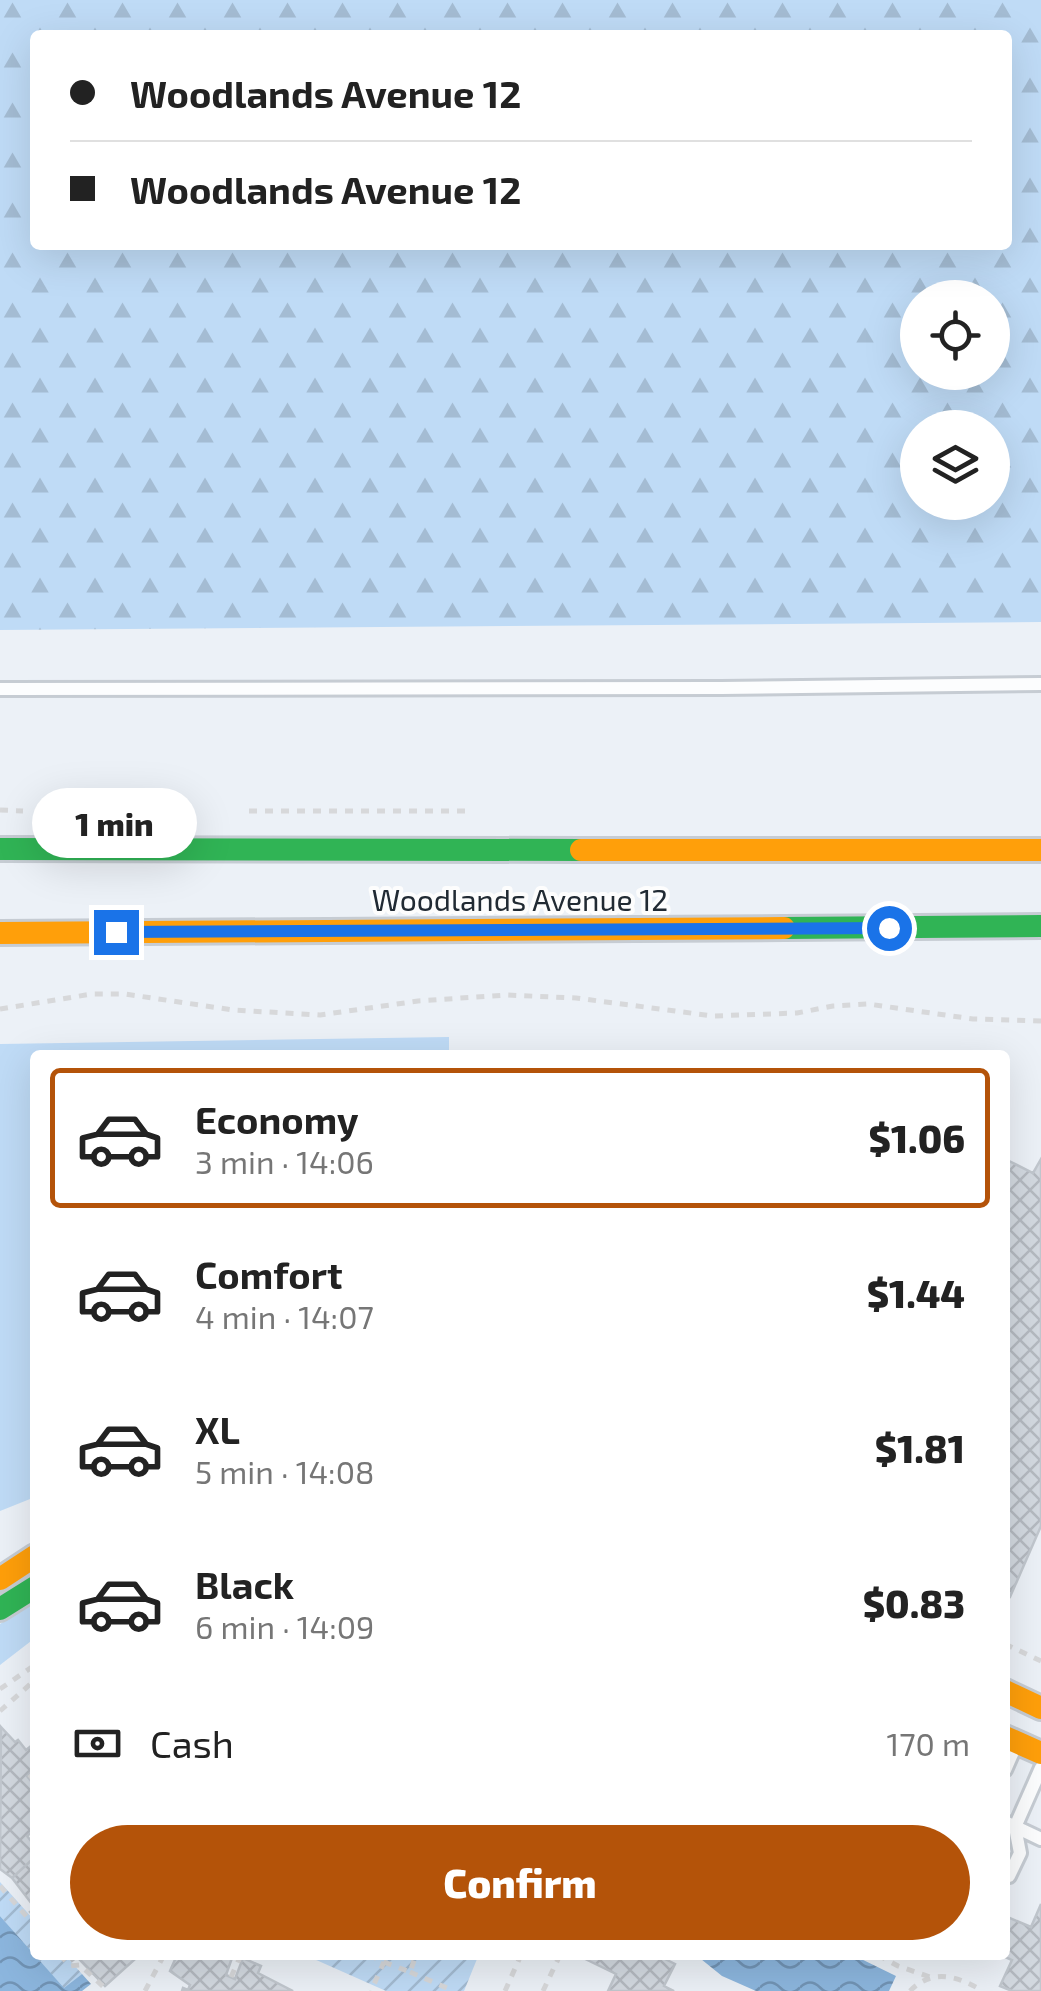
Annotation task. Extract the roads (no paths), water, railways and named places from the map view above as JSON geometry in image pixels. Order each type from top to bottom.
[{"type":"main road","name":"Woodlands Avenue 12","points":[[0,849],[1041,850]]},
{"type":"main road","name":"Woodlands Avenue 12","points":[[0,933],[1041,926]]},
{"type":"main road","points":[[0,1579],[30,1559]]},
{"type":"main road","points":[[0,1609],[30,1590]]},
{"type":"main road","points":[[1010,1692],[1041,1708]]},
{"type":"main road","points":[[1011,1740],[1041,1753]]},
{"type":"lane","points":[[0,689],[1041,684]]},
{"type":"lane","points":[[1010,1874],[1020,1853],[1010,1824],[1041,1768]]},
{"type":"lane","points":[[1010,1824],[1041,1840]]},
{"type":"water","points":[[0,1916],[30,1950],[30,1960],[39,1960],[64,1988],[82,1974],[91,1984],[82,1991],[0,1991]]},
{"type":"water","points":[[702,1960],[863,1960],[896,1976],[889,1991],[756,1991],[722,1976]]}]
